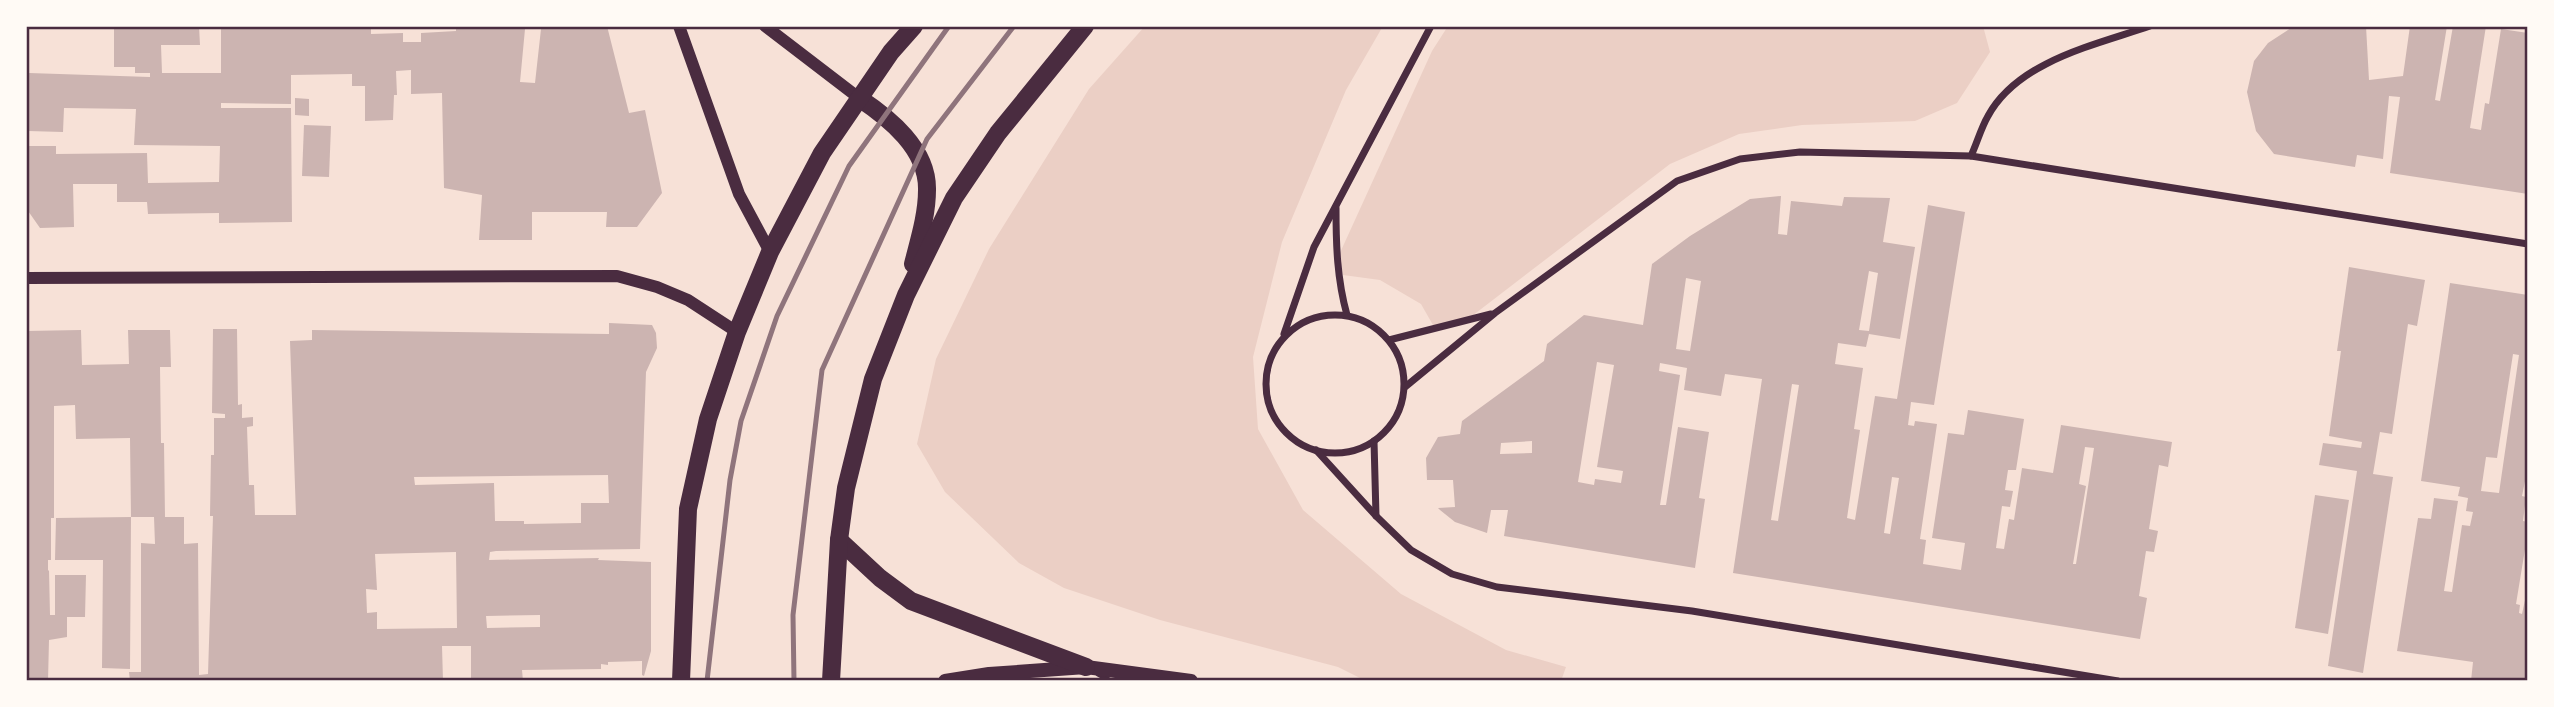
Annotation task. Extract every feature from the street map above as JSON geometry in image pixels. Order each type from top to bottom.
[{"type":"main road","points":[[681,681],[688,509],[708,419],[737,332],[770,252],[822,153],[891,52],[914,26]]},
{"type":"main road","points":[[831,681],[839,540],[846,488],[873,379],[906,295],[954,198],[998,133],[1085,26]]},
{"type":"main road","points":[[859,98],[885,116],[907,139],[922,163],[928,186],[926,211],[906,295]]},
{"type":"main road","points":[[839,540],[880,578],[911,601],[1086,667]]},
{"type":"main road","points":[[945,681],[989,674],[1086,667],[1191,681]]},
{"type":"street","points":[[678,26],[739,194],[770,252]]},
{"type":"street","points":[[765,26],[859,98]]},
{"type":"street","points":[[1283,337],[1298,324],[1322,315],[1347,315],[1370,324],[1390,340],[1402,363],[1405,387],[1400,408],[1390,427],[1374,441],[1355,450],[1336,453],[1316,450],[1298,442],[1282,429],[1272,412],[1267,393],[1267,373],[1273,354],[1283,337],[1314,247],[1431,26]]},
{"type":"street","points":[[1971,156],[1989,114],[2010,89],[2051,60],[2150,26]]},
{"type":"street","points":[[1405,387],[1495,313],[1677,181],[1740,159],[1800,152],[1971,156],[2528,244]]},
{"type":"street","points":[[1336,204],[1336,257],[1339,285],[1347,315]]},
{"type":"street","points":[[26,278],[617,276],[657,287],[688,300],[737,332]]},
{"type":"street","points":[[1390,340],[1495,313]]},
{"type":"street","points":[[1374,441],[1376,516]]},
{"type":"street","points":[[1316,450],[1411,550],[1452,574],[1497,587],[1692,611],[2118,681]]},
{"type":"lane","points":[[1086,667],[1111,681]]},
{"type":"shaded area","points":[[1145,26],[1383,26],[1346,90],[1282,242],[1253,357],[1258,429],[1303,510],[1401,594],[1506,650],[1566,667],[1561,681],[1366,681],[1338,667],[1160,620],[1064,588],[1019,563],[945,492],[917,444],[936,359],[989,249],[1089,89]]},
{"type":"shaded area","points":[[1448,26],[1983,26],[1990,52],[1957,103],[1915,121],[1802,125],[1739,134],[1670,164],[1459,326],[1433,325],[1421,304],[1380,280],[1343,275],[1339,255],[1432,51]]},
{"type":"building","points":[[114,26],[199,26],[200,45],[161,45],[162,73],[221,73],[221,26],[371,26],[371,34],[403,33],[403,42],[421,42],[421,33],[456,31],[456,26],[607,26],[629,113],[645,110],[662,193],[637,227],[606,227],[607,212],[532,212],[532,240],[479,240],[482,195],[444,188],[442,93],[411,94],[411,70],[396,71],[397,95],[394,95],[393,120],[365,121],[365,86],[352,86],[352,74],[291,75],[291,104],[221,103],[221,108],[291,108],[292,222],[219,223],[219,213],[148,214],[147,202],[117,202],[117,184],[73,184],[74,227],[40,228],[26,208],[27,146],[56,146],[56,154],[147,153],[148,183],[219,182],[220,146],[134,145],[136,109],[64,108],[63,132],[28,131],[29,73],[150,77],[150,73],[135,73],[135,67],[114,67]],"holes":[[[525,29],[541,29],[535,83],[520,82]]]},
{"type":"building","points":[[2294,26],[2366,26],[2369,80],[2403,76],[2410,26],[2447,26],[2435,100],[2440,101],[2453,26],[2486,26],[2470,128],[2481,130],[2485,103],[2489,104],[2501,29],[2528,33],[2528,194],[2390,173],[2400,97],[2389,96],[2383,159],[2357,155],[2355,167],[2274,154],[2256,131],[2247,92],[2254,61],[2268,43]]},
{"type":"building","points":[[295,98],[309,99],[309,116],[295,115]]},
{"type":"building","points":[[304,125],[331,126],[329,177],[302,176]]},
{"type":"building","points":[[1781,196],[1778,234],[1787,235],[1791,201],[1842,206],[1844,197],[1890,198],[1883,242],[1915,247],[1900,339],[1869,334],[1866,347],[1838,343],[1835,364],[1863,368],[1854,429],[1860,430],[1847,518],[1855,520],[1875,396],[1897,399],[1928,205],[1965,212],[1934,405],[1911,402],[1908,425],[1914,426],[1915,421],[1937,424],[1920,539],[1926,540],[1923,564],[1961,570],[1965,543],[1932,538],[1948,433],[1964,435],[1968,410],[2024,419],[2016,470],[2008,470],[2005,490],[2013,491],[2010,507],[2002,506],[1996,548],[2004,549],[2009,519],[2014,520],[2022,468],[2053,473],[2061,425],[2172,442],[2168,467],[2159,465],[2149,529],[2158,531],[2154,552],[2146,551],[2139,596],[2147,598],[2140,639],[1733,573],[1762,379],[1725,374],[1721,396],[1684,390],[1687,368],[1660,363],[1659,371],[1680,375],[1660,505],[1666,505],[1678,427],[1709,432],[1699,498],[1705,499],[1695,568],[1504,536],[1508,510],[1491,510],[1487,533],[1455,522],[1438,508],[1455,507],[1453,480],[1427,480],[1426,458],[1438,437],[1460,434],[1462,421],[1544,361],[1547,344],[1584,315],[1643,325],[1652,264],[1690,236],[1750,199]],"holes":[[[1869,271],[1878,273],[1869,331],[1859,330]],[[1686,278],[1701,281],[1690,351],[1676,349]],[[1597,362],[1614,365],[1597,467],[1623,471],[1621,483],[1595,479],[1594,485],[1578,482]],[[1792,384],[1799,385],[1778,521],[1771,520]],[[1532,441],[1532,453],[1500,454],[1501,443]],[[2085,447],[2094,448],[2076,564],[2073,564],[2086,486],[2079,484]],[[1892,477],[1899,478],[1890,534],[1884,533]]]},
{"type":"building","points":[[2349,267],[2425,280],[2417,326],[2408,324],[2392,434],[2380,432],[2373,474],[2393,477],[2363,673],[2328,666],[2357,471],[2319,465],[2323,443],[2361,448],[2362,442],[2329,436]]},
{"type":"building","points":[[2450,283],[2528,295],[2528,466],[2522,496],[2526,497],[2523,521],[2528,522],[2528,531],[2516,604],[2520,605],[2519,613],[2522,614],[2528,586],[2528,681],[2471,681],[2473,662],[2397,651],[2418,518],[2431,519],[2434,498],[2458,501],[2444,591],[2452,592],[2462,525],[2470,526],[2473,512],[2466,511],[2468,498],[2458,496],[2460,487],[2421,481]],"holes":[[[2513,354],[2519,355],[2499,493],[2481,491],[2486,457],[2497,458]]]},
{"type":"building","points":[[609,323],[652,325],[656,333],[657,348],[646,372],[640,549],[496,551],[490,552],[489,560],[599,558],[598,560],[651,562],[651,651],[644,676],[642,661],[608,662],[608,665],[601,664],[601,669],[522,670],[523,681],[471,681],[471,646],[442,646],[443,681],[130,681],[129,672],[141,672],[141,543],[155,544],[154,517],[131,517],[130,438],[76,439],[75,405],[54,406],[54,518],[51,518],[51,560],[48,560],[50,615],[55,615],[55,575],[86,575],[85,617],[67,617],[67,637],[49,640],[48,681],[26,680],[26,331],[81,330],[82,365],[129,364],[128,330],[170,330],[171,367],[160,367],[165,517],[184,517],[184,544],[198,543],[199,675],[208,674],[213,516],[210,516],[211,455],[214,455],[214,418],[225,418],[225,414],[212,413],[213,329],[237,329],[238,405],[242,404],[242,418],[253,417],[253,426],[247,427],[249,485],[254,485],[255,515],[296,515],[290,341],[312,340],[312,330],[609,334]],"holes":[[[608,475],[609,503],[581,503],[581,523],[524,524],[524,521],[495,521],[494,483],[415,485],[414,477]],[[456,552],[457,628],[377,629],[377,612],[367,613],[366,589],[377,590],[375,554]],[[540,615],[540,627],[487,628],[486,616]]]},
{"type":"building","points":[[2315,495],[2349,500],[2328,634],[2295,628]]},
{"type":"building","points":[[131,517],[130,669],[102,668],[103,560],[55,560],[56,518]]},
{"type":"railway","points":[[707,681],[730,480],[741,421],[777,316],[849,166],[949,26]]},
{"type":"railway","points":[[794,681],[793,615],[822,370],[927,139],[1014,26]]}]
